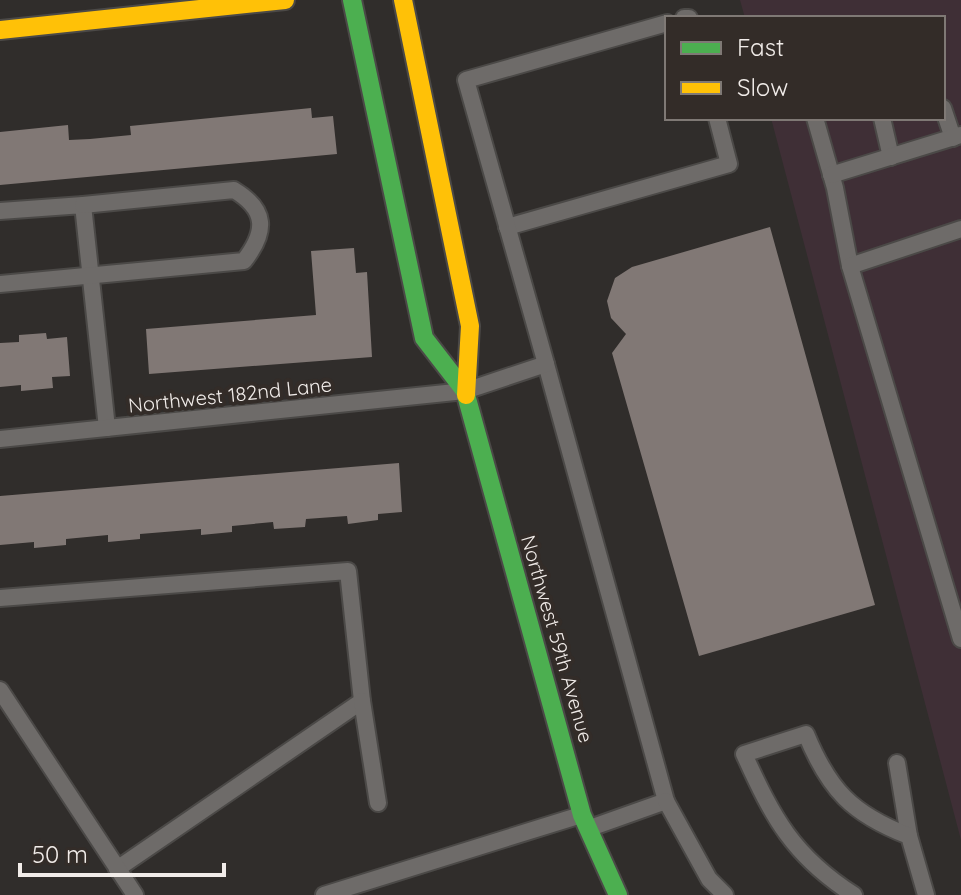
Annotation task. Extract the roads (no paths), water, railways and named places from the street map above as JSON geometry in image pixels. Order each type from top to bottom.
[{"type":"street","points":[[0,30],[285,0]]},
{"type":"street","name":"Northwest 59th Avenue","points":[[352,0],[424,338],[465,391]]},
{"type":"street","name":"Northwest 59th Avenue","points":[[403,0],[470,326],[465,391],[586,821],[618,895]]},
{"type":"lane","points":[[665,24],[466,80],[666,801],[709,879],[725,895]]},
{"type":"lane","points":[[831,175],[957,136],[945,112]]},
{"type":"lane","points":[[507,227],[729,164],[718,120]]},
{"type":"lane","points":[[816,120],[850,266],[956,601],[961,639]]},
{"type":"lane","points":[[882,120],[891,157]]},
{"type":"lane","points":[[0,211],[234,190],[253,202],[262,227],[257,244],[244,261],[91,278],[0,284]]},
{"type":"lane","points":[[83,205],[107,428]]},
{"type":"lane","points":[[850,266],[961,229]]},
{"type":"lane","name":"Northwest 182nd Lane","points":[[0,439],[465,391],[546,364]]},
{"type":"lane","points":[[0,598],[348,571],[362,701],[378,803]]},
{"type":"lane","points":[[0,690],[135,895]]},
{"type":"lane","points":[[117,869],[362,701]]},
{"type":"lane","points":[[854,895],[822,874],[774,820],[744,754],[806,734],[820,769],[843,799],[874,822],[909,836]]},
{"type":"lane","points":[[897,763],[909,836],[926,895]]},
{"type":"lane","points":[[324,895],[666,801]]}]
